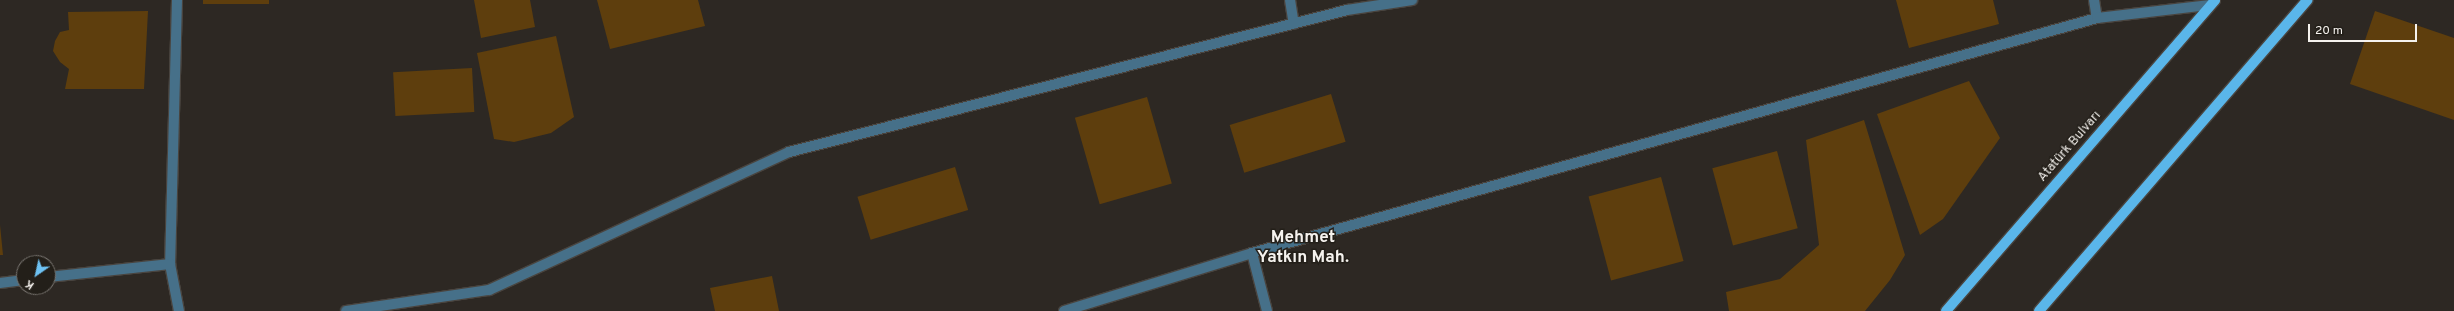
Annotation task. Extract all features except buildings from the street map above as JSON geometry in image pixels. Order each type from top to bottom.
[{"type":"main road","points":[[2038,311],[2307,0]]},
{"type":"main road","name":"Atatürk Bulvarı","points":[[1946,311],[2212,3]]},
{"type":"street","points":[[177,0],[170,264],[178,311]]},
{"type":"street","points":[[1290,0],[1294,24]]},
{"type":"street","points":[[346,311],[489,290],[789,152],[1347,10],[1412,0]]},
{"type":"street","points":[[2094,0],[2097,18]]},
{"type":"street","points":[[1064,311],[1252,253],[2097,18],[2212,3]]},
{"type":"street","points":[[1252,253],[1267,311]]},
{"type":"street","points":[[56,277],[170,264]]},
{"type":"street","points":[[0,283],[16,281]]},
{"type":"district","name":"Mehmet Yatkın Mah.","points":[[1303,249]]}]
